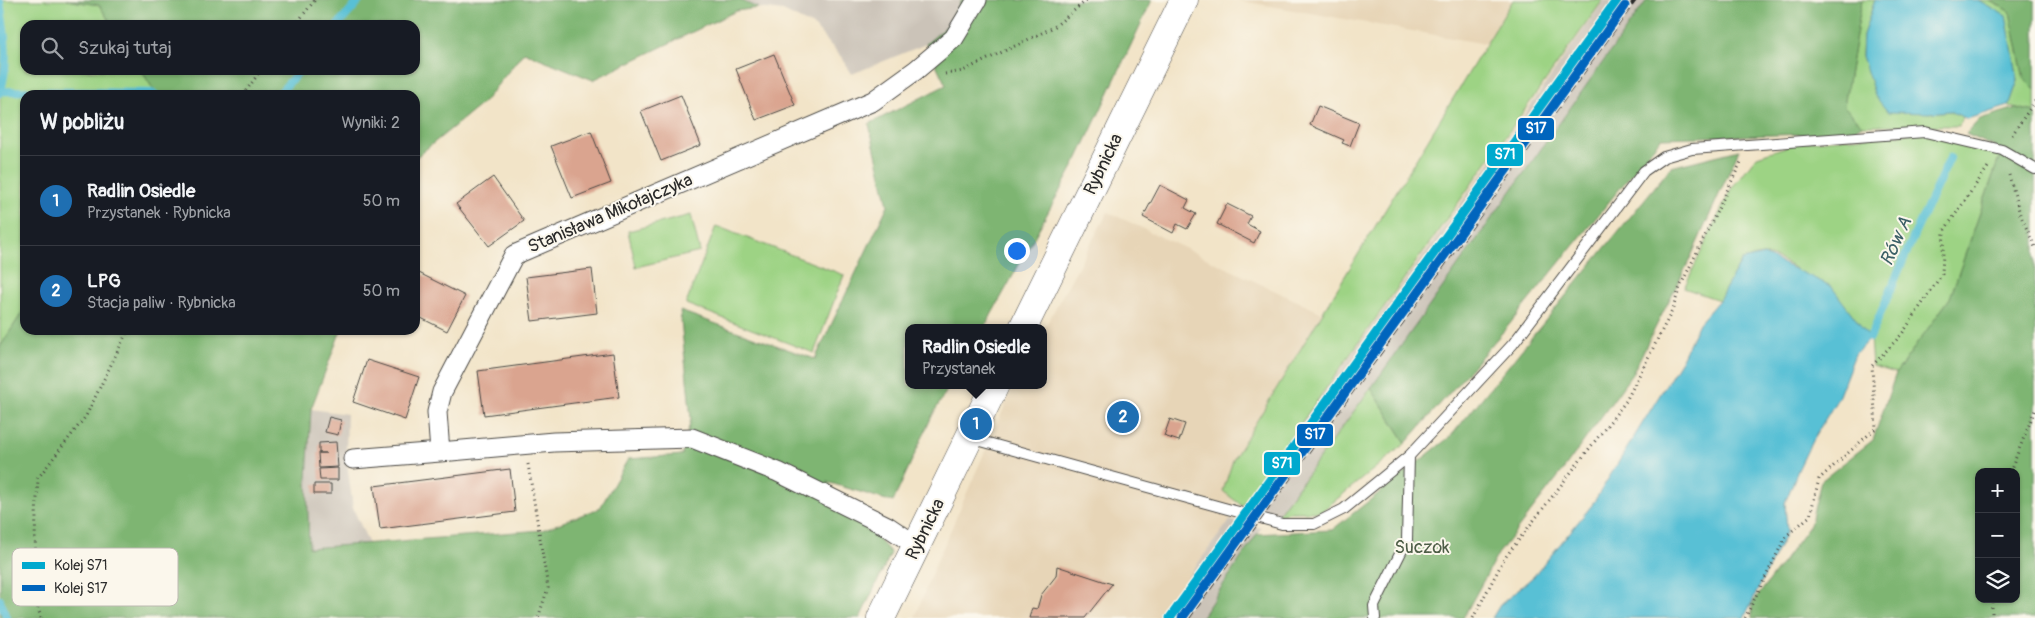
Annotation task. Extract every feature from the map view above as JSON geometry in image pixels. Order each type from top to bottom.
[{"type":"main road","name":"Rybnicka","points":[[1025,324],[1184,0]]},
{"type":"main road","name":"Rybnicka","points":[[882,618],[993,389]]},
{"type":"street","name":"Stanisława Mikołajczyka","points":[[440,452],[437,427],[440,398],[514,255],[884,95],[954,38],[977,0]]},
{"type":"street","points":[[353,459],[525,444],[692,438],[778,472],[887,526],[917,546]]},
{"type":"lane","points":[[969,438],[1282,524],[1314,524],[1344,508],[1409,456],[1467,396],[1513,344],[1644,171],[1664,157],[1692,149],[1925,132],[2002,150],[2035,169]]},
{"type":"lane","points":[[1375,618],[1374,606],[1407,540],[1409,456]]},
{"type":"path","points":[[299,20],[316,0]]},
{"type":"path","points":[[899,83],[963,71],[1054,27],[1088,0]]},
{"type":"path","points":[[247,90],[257,75]]},
{"type":"path","points":[[1745,618],[1786,536],[1810,516],[1819,479],[1876,428],[1872,366],[1902,334],[1942,274],[1944,231],[2035,100]]},
{"type":"path","points":[[2002,150],[2020,214],[2035,247]]},
{"type":"path","points":[[1473,618],[1504,559],[1626,402],[1672,311],[1680,287],[1741,160]]},
{"type":"path","points":[[36,548],[38,478],[86,416],[126,335]]},
{"type":"path","points":[[2012,468],[2035,410]]},
{"type":"path","points":[[525,444],[548,588],[538,618]]},
{"type":"path","points":[[1992,603],[1992,618]]},
{"type":"shaded area","points":[[739,0],[962,0],[946,27],[926,44],[852,74],[842,58],[815,27],[783,11],[758,8]]},
{"type":"shaded area","points":[[1236,0],[1513,0],[1486,44]]},
{"type":"shaded area","points":[[1604,0],[1647,0],[1352,416],[1276,517],[1242,506],[1512,132]]},
{"type":"shaded area","points":[[1108,212],[1322,313],[1233,460],[1223,491],[1234,499],[1230,520],[1157,618],[915,618],[931,575],[1012,389],[1047,389],[1047,324]]},
{"type":"shaded area","points":[[311,409],[347,414],[346,456],[353,508],[369,544],[309,548],[307,480]]},
{"type":"shaded area","points":[[1230,520],[1261,528],[1201,618],[1157,618]]},
{"type":"green space","points":[[0,0],[66,0],[99,5],[109,20],[20,20],[20,75],[144,75],[154,90],[20,90],[20,316],[0,347]]},
{"type":"green space","points":[[66,0],[739,0],[758,8],[736,11],[593,80],[524,52],[483,103],[420,154],[420,90],[154,90],[144,75],[420,75],[420,20],[109,20],[99,5]]},
{"type":"green space","points":[[962,0],[1152,0],[1078,158],[986,324],[905,324],[905,389],[948,389],[932,416],[893,502],[827,482],[891,553],[860,618],[0,618],[0,347],[20,316],[20,335],[339,335],[311,409],[307,480],[309,548],[542,530],[600,508],[628,459],[682,455],[691,419],[680,311],[815,359],[888,205],[869,124],[946,85],[926,44],[946,27]]},
{"type":"green space","points":[[1513,0],[1603,0],[1242,506],[1223,491],[1233,460]]},
{"type":"green space","points":[[1647,0],[1862,0],[1844,106],[1862,125],[1850,133],[1661,138],[1508,326],[1406,443],[1371,388]]},
{"type":"green space","points":[[1862,0],[1875,0],[1863,35],[1862,56],[1868,72],[1929,113],[1950,111],[1963,117],[1959,126],[1862,125],[1844,106]]},
{"type":"green space","points":[[1978,0],[1990,0],[2010,12],[2024,79],[2035,90],[2035,112],[2009,106],[2018,80],[2006,17]]},
{"type":"green space","points":[[1990,0],[2035,0],[2035,90],[2024,79],[2010,12]]},
{"type":"green space","points":[[2016,108],[2035,112],[2035,618],[1752,618],[1752,604],[1810,525],[1821,481],[1873,440],[1896,373],[1950,298],[2002,150],[1966,134],[1980,119]]},
{"type":"green space","points":[[1925,132],[2002,150],[1950,298],[1896,373],[1872,366],[1870,338],[1821,289],[1793,267],[1778,259],[1763,255],[1742,260],[1719,300],[1684,288],[1731,189],[1757,156],[1801,142]]},
{"type":"green space","name":"Suczok","points":[[1739,150],[1689,261],[1632,374],[1561,473],[1498,554],[1463,618],[1201,618],[1257,534],[1332,530],[1451,436],[1671,167]]},
{"type":"green space","points":[[691,215],[700,252],[636,267],[628,231]]},
{"type":"green space","points":[[716,226],[844,275],[814,353],[686,304]]},
{"type":"green space","points":[[1371,388],[1406,443],[1321,512],[1289,512],[1276,517]]},
{"type":"water","points":[[1875,0],[1978,0],[2006,16],[2018,80],[2009,106],[1967,119],[1950,111],[1929,113],[1888,112],[1875,96],[1862,56],[1863,35]]},
{"type":"water","points":[[1764,255],[1831,286],[1870,338],[1855,354],[1838,398],[1812,441],[1798,470],[1785,503],[1787,531],[1744,618],[1492,618],[1500,605],[1534,576],[1592,505],[1682,359],[1699,323],[1719,300],[1742,260]]},
{"type":"building","points":[[774,54],[795,105],[756,120],[736,69]]},
{"type":"building","points":[[681,95],[701,145],[661,161],[641,111]]},
{"type":"building","points":[[1318,106],[1359,123],[1350,146],[1342,143],[1344,140],[1310,125]]},
{"type":"building","points":[[591,131],[611,183],[572,198],[551,146]]},
{"type":"building","points":[[493,177],[524,221],[489,246],[456,204]]},
{"type":"building","points":[[1160,185],[1189,200],[1185,208],[1196,214],[1187,229],[1177,224],[1173,233],[1143,217]]},
{"type":"building","points":[[1227,204],[1251,216],[1247,224],[1260,231],[1254,243],[1217,224]]},
{"type":"building","points":[[592,269],[597,313],[532,321],[526,277]]},
{"type":"building","points":[[420,274],[465,296],[447,331],[420,318]]},
{"type":"building","points":[[613,353],[619,397],[484,415],[478,371]]},
{"type":"building","points":[[367,360],[419,377],[405,420],[353,402]]},
{"type":"building","points":[[1114,408],[1138,412],[1135,429],[1111,426]]},
{"type":"building","points":[[329,417],[341,420],[338,435],[325,432]]},
{"type":"building","points":[[1170,419],[1185,424],[1179,441],[1164,436]]},
{"type":"building","points":[[336,442],[338,467],[319,468],[319,443]]},
{"type":"building","points":[[338,468],[338,480],[320,480],[319,469]]},
{"type":"building","points":[[510,469],[515,512],[380,529],[374,486]]},
{"type":"building","points":[[314,484],[331,484],[331,494],[314,494]]},
{"type":"building","points":[[1057,566],[1112,584],[1085,618],[1029,618],[1032,608],[1037,609],[1041,595],[1056,576]]},
{"type":"waterway","points":[[342,20],[360,0]]},
{"type":"waterway","points":[[0,2],[6,59],[0,93]]},
{"type":"waterway","points":[[282,90],[296,75]]},
{"type":"waterway","points":[[1,91],[20,91]]},
{"type":"waterway","name":"Rów A","points":[[1870,338],[1915,233],[1950,158]]},
{"type":"waterway","points":[[0,600],[7,618]]},
{"type":"railway","points":[[1188,618],[1635,0]]},
{"type":"rail line","name":"S71","points":[[1170,618],[1617,0]]},
{"type":"rail line","name":"S17","points":[[1182,618],[1625,6]]},
{"type":"place","name":"LPG","points":[[1123,417]]},
{"type":"place","name":"Radlin Osiedle","points":[[976,424]]}]
